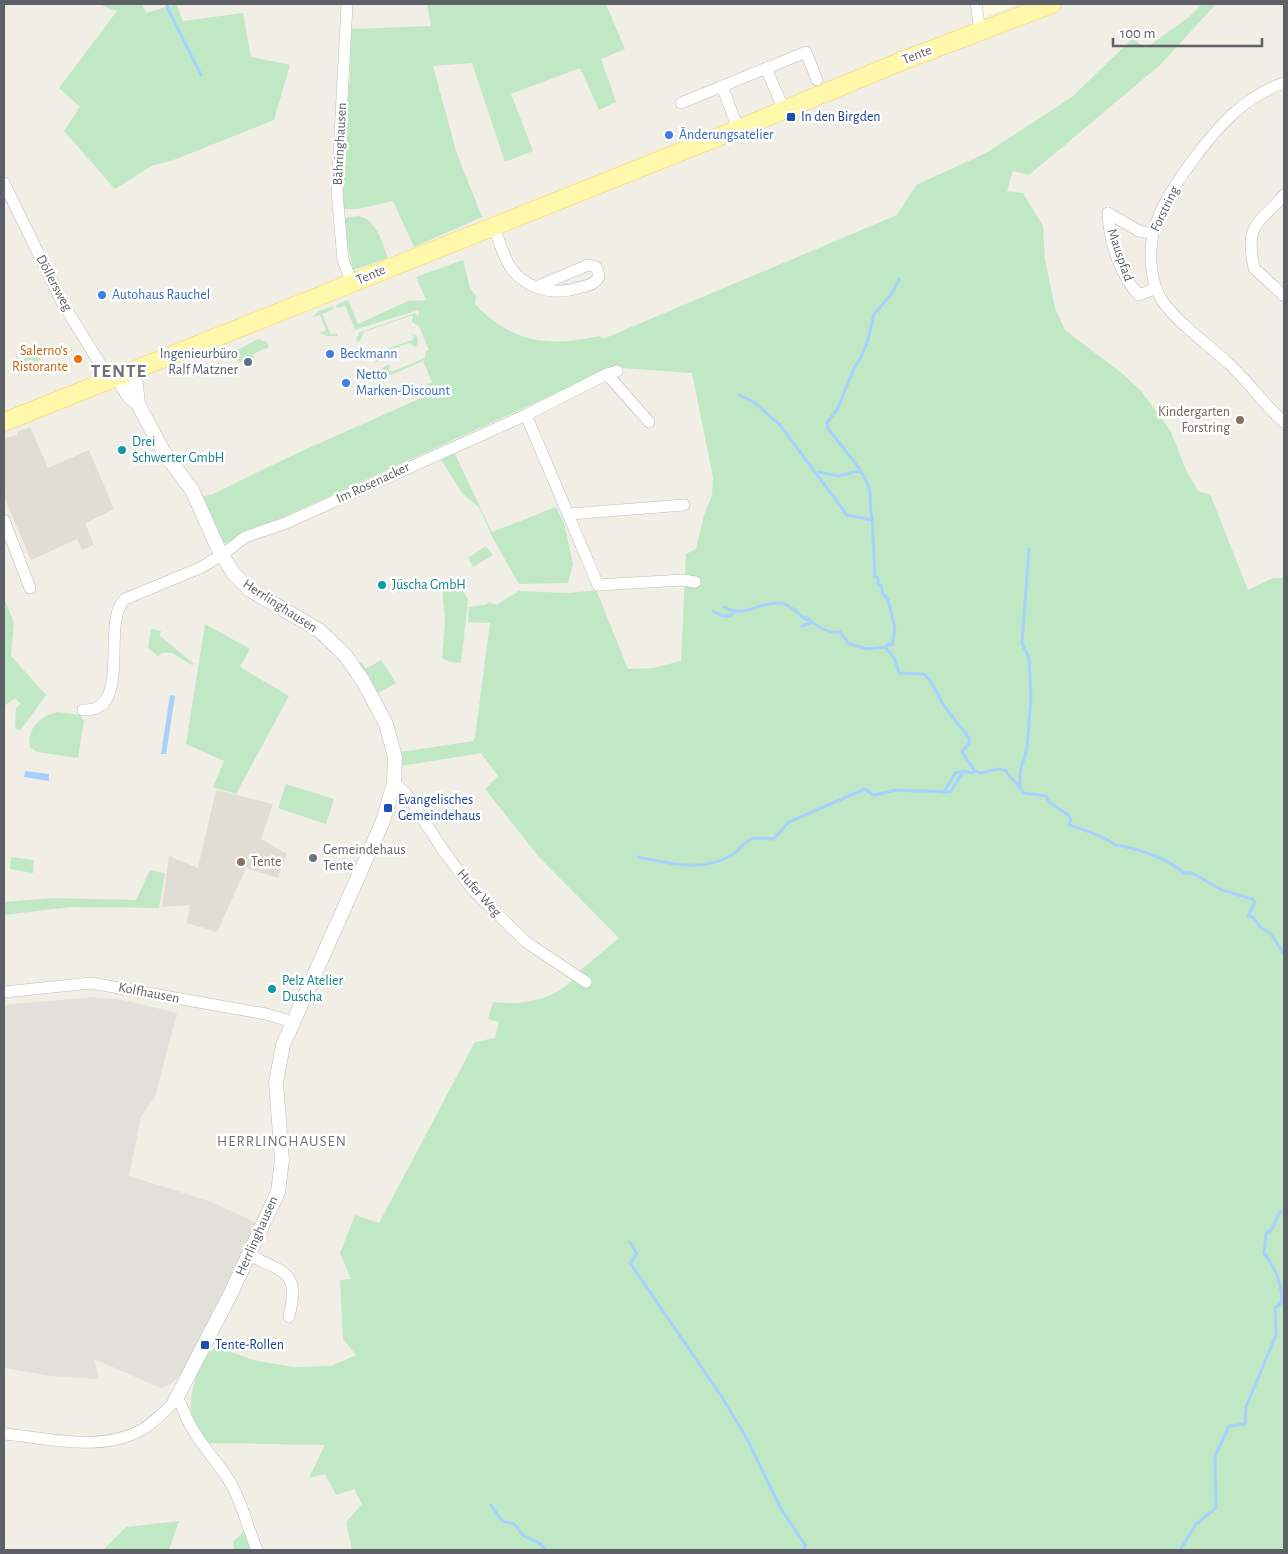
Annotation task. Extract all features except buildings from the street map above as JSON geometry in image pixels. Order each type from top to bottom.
[{"type":"main road","name":"Tente","points":[[4,422],[980,31],[1052,4]]},
{"type":"street","name":"Bähringhausen","points":[[347,4],[337,192],[343,260],[352,283]]},
{"type":"street","points":[[976,4],[980,31]]},
{"type":"street","points":[[681,103],[806,52],[817,80]]},
{"type":"street","points":[[766,68],[784,110]]},
{"type":"street","name":"Forstring","points":[[1284,83],[1252,98],[1228,118],[1212,136],[1168,196],[1152,234],[1150,261],[1156,288],[1162,300],[1177,317],[1228,362],[1284,422]]},
{"type":"street","points":[[722,86],[738,129]]},
{"type":"street","name":"Döllersweg","points":[[4,183],[62,302],[119,377]]},
{"type":"street","points":[[1284,195],[1264,219],[1254,224],[1250,235],[1254,268],[1284,296]]},
{"type":"street","name":"Mauspfad","points":[[1152,234],[1139,231],[1108,213],[1109,232],[1129,285],[1139,295],[1156,288]]},
{"type":"street","points":[[494,226],[506,260],[516,275],[536,287],[551,292],[567,292],[594,283],[599,275],[596,267],[588,265],[536,287]]},
{"type":"street","name":"Im Rosenacker","points":[[220,550],[245,538],[286,523],[526,415],[612,372],[649,422]]},
{"type":"street","name":"Herrlinghausen","points":[[4,1434],[92,1443],[111,1440],[144,1429],[175,1401],[272,1208],[281,1178],[282,1160],[276,1082],[283,1045],[383,821],[394,783],[395,757],[386,724],[367,687],[345,655],[319,630],[250,590],[233,573],[220,550],[197,499],[163,451],[138,404],[136,385],[119,377]]},
{"type":"street","points":[[526,415],[570,514],[598,585],[683,580],[695,582]]},
{"type":"street","points":[[570,514],[684,505]]},
{"type":"street","points":[[4,520],[30,588]]},
{"type":"street","points":[[83,710],[94,710],[100,707],[108,695],[115,659],[114,624],[120,604],[131,596],[200,568],[220,550]]},
{"type":"street","name":"Hufer Weg","points":[[394,783],[406,793],[443,850],[472,889],[526,942],[586,982]]},
{"type":"street","name":"Kolfhausen","points":[[4,992],[91,984],[266,1014],[293,1022]]},
{"type":"street","points":[[249,1255],[283,1272],[291,1279],[293,1297],[289,1317]]},
{"type":"street","points":[[175,1401],[181,1404],[190,1428],[230,1483],[257,1550]]},
{"type":"shaded area","points":[[981,4],[1018,4],[982,18]]},
{"type":"shaded area","points":[[30,427],[48,468],[89,450],[114,509],[85,523],[94,545],[82,550],[77,539],[31,560],[4,497],[6,496],[4,490],[4,438],[18,435],[17,432]]},
{"type":"shaded area","name":"Tente","points":[[216,790],[273,804],[261,839],[287,854],[278,878],[246,868],[217,932],[187,923],[190,905],[162,907],[169,856],[198,868]]},
{"type":"shaded area","points":[[93,997],[123,1000],[177,1013],[155,1097],[141,1117],[129,1176],[209,1201],[257,1223],[189,1359],[179,1376],[171,1384],[161,1388],[94,1359],[98,1373],[97,1379],[51,1376],[4,1368],[4,1005]]},
{"type":"green space","points":[[98,4],[142,4],[146,13],[176,4],[183,21],[243,13],[251,57],[290,65],[274,120],[171,161],[153,165],[115,189],[64,131],[80,107],[59,88],[117,11]]},
{"type":"green space","points":[[427,4],[606,4],[625,49],[601,59],[616,102],[599,110],[580,68],[511,94],[533,151],[505,162],[472,63],[433,66],[457,154],[482,217],[414,247],[393,201],[357,209],[343,209],[342,151],[350,80],[351,29],[431,26]]},
{"type":"green space","points":[[1202,4],[1216,4],[1160,65],[1029,175],[1013,171],[1007,191],[1023,193],[1043,226],[1045,260],[1055,308],[1065,330],[1123,374],[1141,391],[1170,430],[1187,472],[1199,492],[1210,494],[1248,590],[1273,578],[1284,578],[1284,1550],[352,1550],[346,1522],[362,1504],[354,1489],[336,1495],[325,1474],[309,1478],[325,1445],[208,1443],[192,1417],[191,1409],[193,1389],[200,1367],[205,1358],[217,1347],[257,1361],[294,1367],[331,1366],[356,1355],[343,1339],[340,1280],[351,1279],[340,1253],[355,1215],[379,1223],[475,1042],[495,1038],[499,1022],[488,1019],[493,1002],[516,1003],[551,995],[570,982],[577,973],[619,938],[538,856],[485,789],[498,776],[481,753],[401,766],[401,752],[473,741],[475,737],[490,623],[468,622],[469,607],[485,605],[489,602],[496,605],[519,591],[568,593],[599,590],[597,592],[628,669],[653,668],[681,661],[686,554],[696,549],[704,515],[712,496],[713,477],[692,373],[622,368],[601,373],[226,543],[224,543],[203,496],[211,495],[293,455],[430,394],[426,385],[432,382],[423,361],[389,376],[385,376],[382,369],[388,364],[391,372],[425,358],[426,351],[429,350],[419,326],[412,322],[413,315],[364,332],[360,341],[357,342],[356,337],[359,336],[358,333],[415,313],[418,317],[419,310],[347,332],[355,329],[345,306],[337,308],[336,305],[348,300],[358,324],[408,301],[426,300],[416,277],[463,260],[470,288],[476,296],[475,304],[503,327],[518,335],[548,341],[564,341],[600,336],[603,339],[897,215],[916,185],[986,153],[1072,97],[1132,39],[1146,48],[1189,17]]},
{"type":"green space","points":[[359,216],[365,218],[375,227],[388,258],[353,270],[342,218]]},
{"type":"green space","points":[[333,306],[334,309],[322,314],[331,335],[338,333],[338,336],[327,336],[320,333],[326,330],[320,315],[313,317],[317,312]]},
{"type":"green space","points":[[408,332],[417,336],[418,342],[416,347],[409,343],[374,356],[379,361],[376,362],[363,351],[366,348],[372,354],[412,340],[414,336]]},
{"type":"green space","points":[[258,339],[267,342],[269,347],[253,354],[254,357],[239,363],[233,352]]},
{"type":"green space","points":[[34,347],[40,360],[16,370],[16,356],[20,361],[36,354]]},
{"type":"green space","points":[[454,452],[492,532],[556,507],[564,523],[573,564],[568,583],[519,584],[494,540],[479,507],[463,494],[440,458]]},
{"type":"green space","points":[[486,546],[493,555],[473,567],[468,558]]},
{"type":"green space","points":[[450,585],[454,591],[463,591],[468,600],[461,663],[450,662],[442,658],[445,621],[442,588]]},
{"type":"green space","points":[[4,598],[14,623],[11,656],[46,695],[20,731],[15,728],[16,708],[21,704],[15,698],[4,706]]},
{"type":"green space","points":[[205,624],[250,649],[240,667],[289,696],[236,794],[213,787],[224,761],[186,744]]},
{"type":"green space","points":[[151,629],[161,631],[160,636],[194,664],[192,665],[172,653],[162,653],[158,656],[148,648]]},
{"type":"green space","points":[[381,660],[396,683],[378,693],[358,663],[361,662],[366,669]]},
{"type":"green space","points":[[58,712],[80,715],[84,721],[78,758],[37,752],[30,747],[30,734],[36,724],[46,716]]},
{"type":"green space","points":[[286,784],[334,799],[326,824],[278,808]]},
{"type":"green space","points":[[11,857],[34,860],[33,873],[10,869]]},
{"type":"green space","points":[[150,870],[165,873],[159,908],[71,907],[4,915],[4,902],[54,898],[136,900]]},
{"type":"green space","points":[[179,1521],[169,1550],[103,1550],[126,1527]]},
{"type":"green space","points":[[244,1531],[252,1550],[234,1550],[233,1542]]},
{"type":"water","points":[[170,695],[175,696],[166,754],[161,754]]},
{"type":"water","points":[[25,771],[49,774],[49,781],[24,777]]},
{"type":"waterway","points":[[168,4],[167,7],[201,75]]},
{"type":"waterway","points":[[885,647],[888,644],[892,645],[895,628],[888,600],[882,593],[882,586],[878,585],[878,578],[875,576],[869,488],[867,481],[857,466],[828,429],[827,423],[838,408],[854,368],[861,357],[868,340],[874,314],[891,295],[899,279]]},
{"type":"waterway","points":[[740,395],[755,403],[780,425],[847,515],[872,520]]},
{"type":"waterway","points":[[819,472],[838,476],[859,471]]},
{"type":"waterway","points":[[1020,789],[1020,771],[1027,749],[1031,696],[1029,658],[1022,643],[1029,549]]},
{"type":"waterway","points":[[724,607],[739,611],[766,604],[781,603],[789,606],[807,620]]},
{"type":"waterway","points":[[713,611],[723,616],[730,616],[734,612]]},
{"type":"waterway","points":[[806,617],[813,623],[831,632],[840,632],[848,643],[867,649],[885,647],[895,659],[899,673],[924,674],[930,680],[944,706],[969,738],[969,743],[962,752],[975,771],[981,773],[998,769],[1005,770],[1024,793],[1046,796],[1050,803],[1067,814],[1071,819],[1069,825],[1101,836],[1115,845],[1151,854],[1170,863],[1183,873],[1192,873],[1222,890],[1252,899],[1255,902],[1248,916],[1253,917],[1260,927],[1271,934],[1284,954]]},
{"type":"waterway","points":[[802,626],[811,623]]},
{"type":"waterway","points":[[638,857],[685,865],[709,864],[732,855],[753,838],[773,839],[789,822],[865,789],[873,795],[897,790],[944,792],[955,773],[962,771],[973,773],[975,771]]},
{"type":"waterway","points":[[944,792],[950,792],[964,771]]},
{"type":"waterway","points":[[1180,1550],[1196,1524],[1216,1508],[1215,1456],[1229,1426],[1245,1424],[1246,1407],[1276,1335],[1275,1308],[1282,1302],[1281,1289],[1275,1270],[1264,1253],[1266,1234],[1272,1229],[1279,1213],[1284,1211]]},
{"type":"waterway","points":[[630,1242],[637,1254],[630,1263],[722,1397],[747,1439],[781,1509],[805,1545],[804,1550]]},
{"type":"waterway","points":[[491,1505],[502,1521],[514,1524],[524,1536],[539,1543],[547,1550]]},
{"type":"place","name":"In den Birgden","points":[[791,117]]},
{"type":"place","name":"Änderungsatelier","points":[[669,135]]},
{"type":"place","name":"Autohaus Rauchel","points":[[102,295]]},
{"type":"place","name":"Beckmann","points":[[330,354]]},
{"type":"place","name":"Salerno's Ristorante","points":[[78,359]]},
{"type":"place","name":"Ingenieurbüro Ralf Matzner","points":[[248,362]]},
{"type":"place","name":"Netto Marken-Discount","points":[[346,383]]},
{"type":"place","name":"Kindergarten Forstring","points":[[1240,420]]},
{"type":"place","name":"Drei Schwerter GmbH","points":[[122,450]]},
{"type":"place","name":"Jüscha GmbH","points":[[382,585]]},
{"type":"place","name":"Evangelisches Gemeindehaus","points":[[388,808]]},
{"type":"place","name":"Gemeindehaus Tente","points":[[313,858]]},
{"type":"place","name":"Tente","points":[[241,862]]},
{"type":"place","name":"Pelz Atelier Duscha","points":[[272,989]]},
{"type":"place","name":"Tente-Rollen","points":[[205,1345]]},
{"type":"district","name":"TENTE","points":[[119,371]]},
{"type":"district","name":"HERRLINGHAUSEN","points":[[282,1141]]}]
